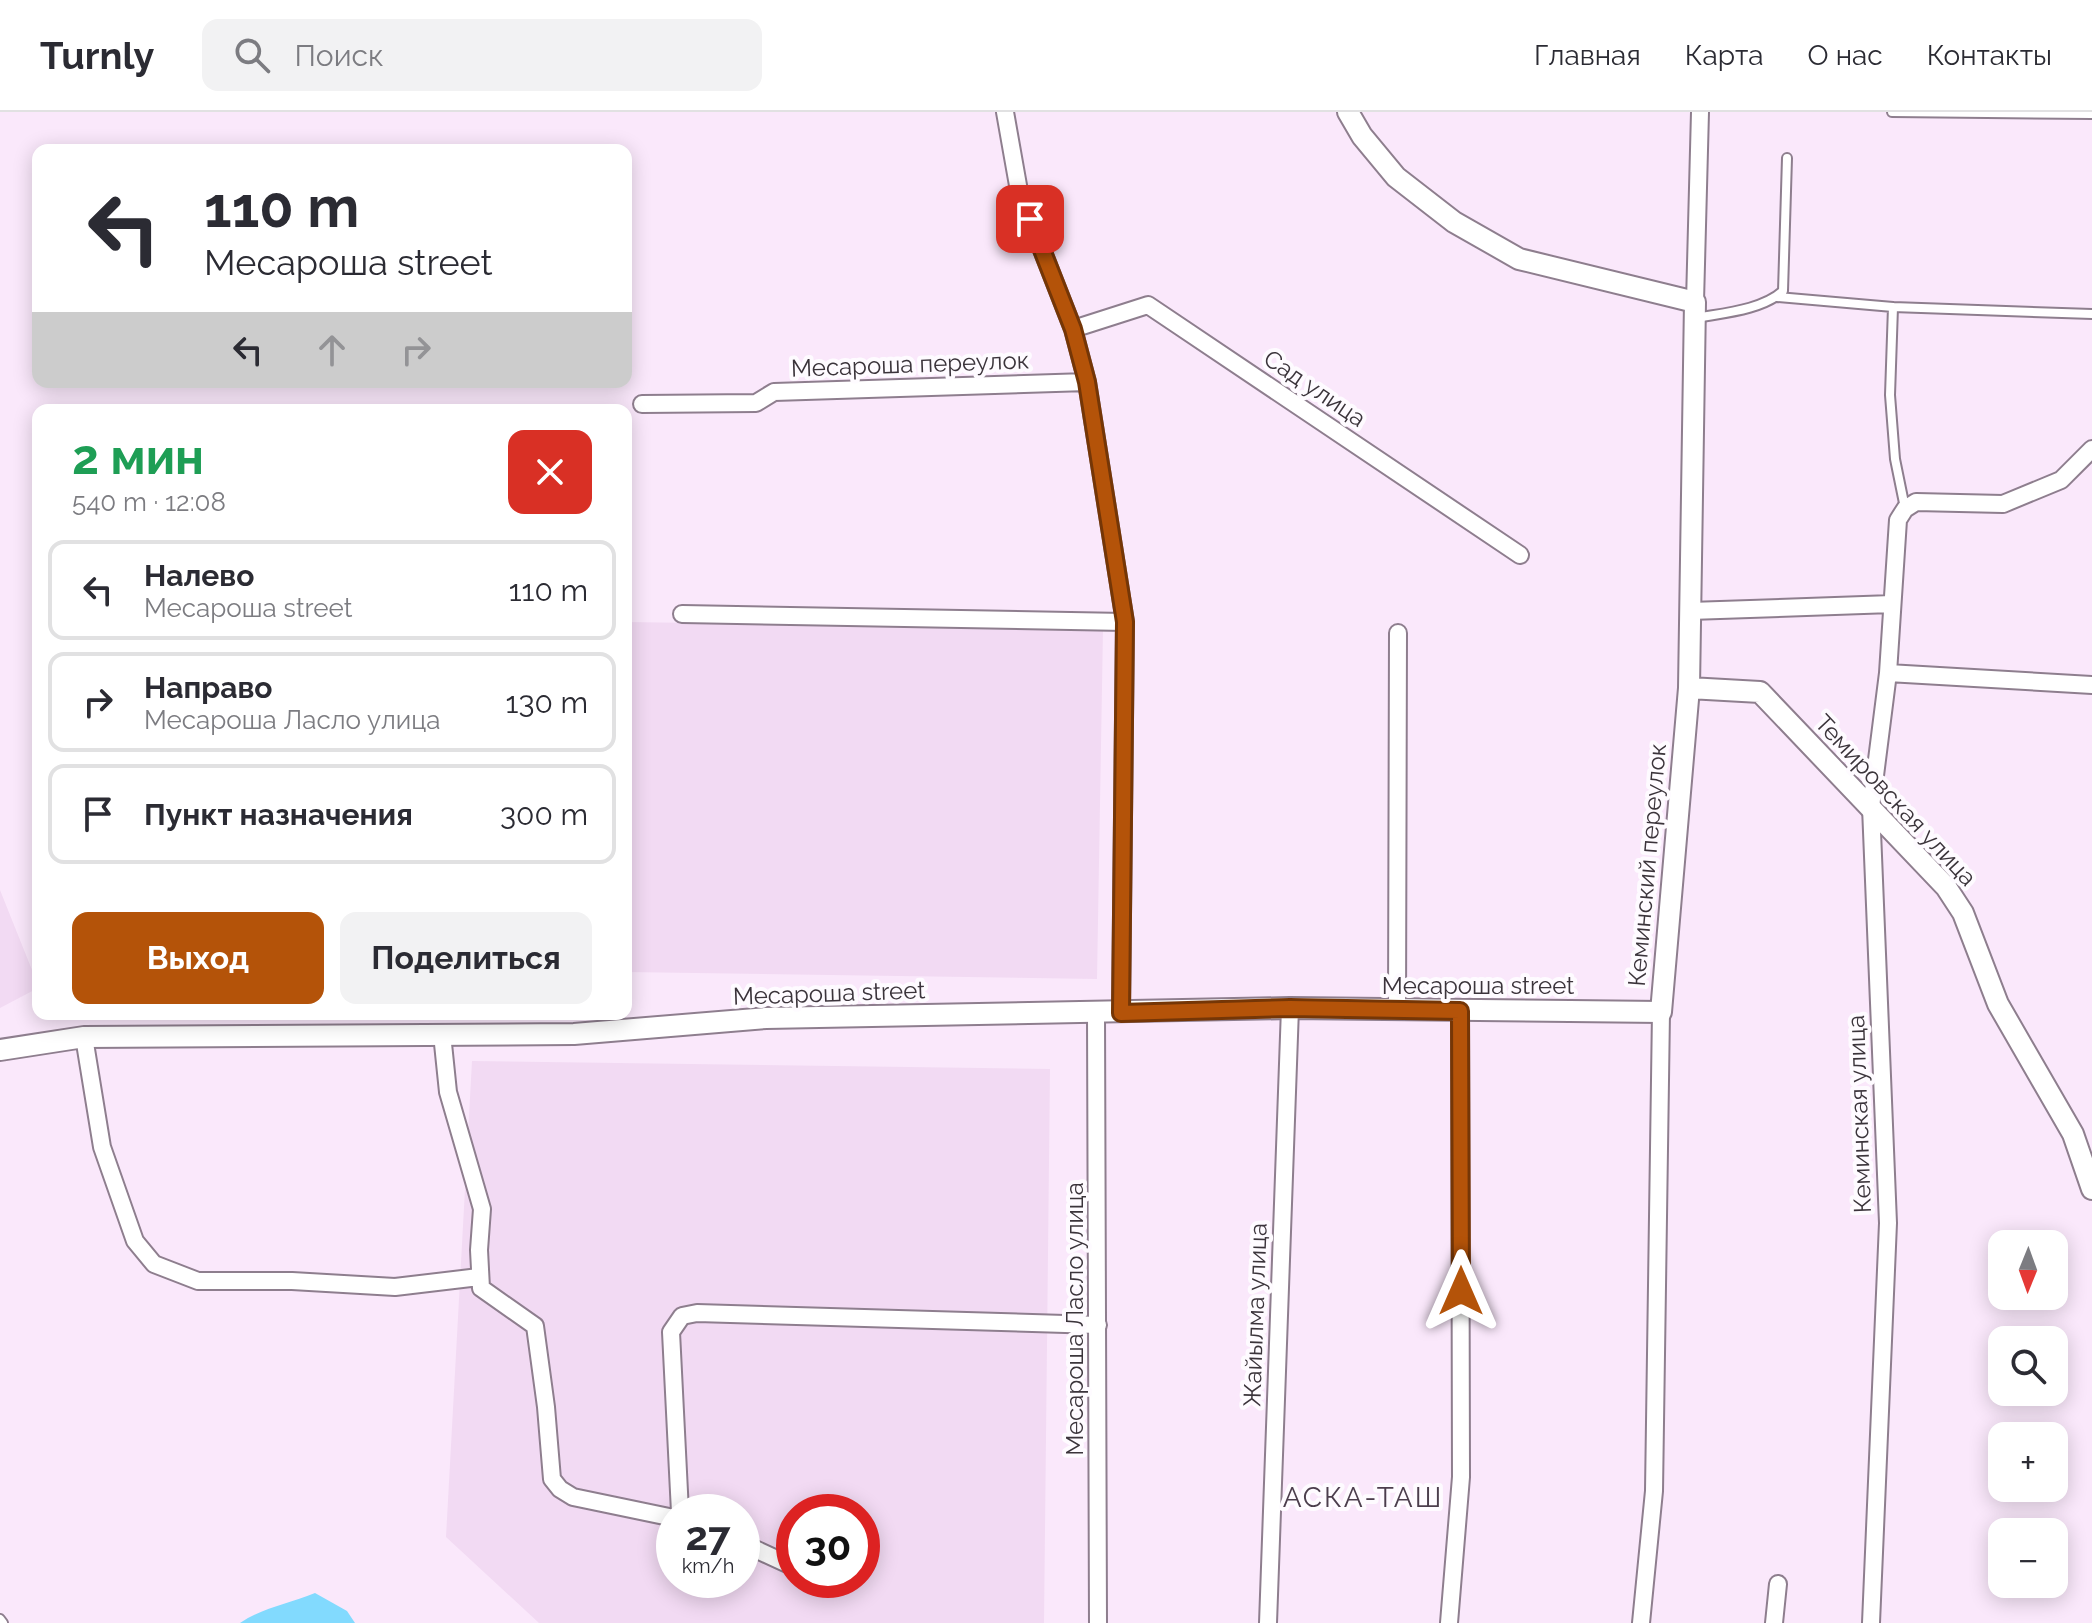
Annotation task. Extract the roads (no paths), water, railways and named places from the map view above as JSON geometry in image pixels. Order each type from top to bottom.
[{"type":"street","points":[[1005,112],[1019,191],[1073,329],[1087,382],[1125,622],[1121,1013]]},
{"type":"street","points":[[1348,112],[1362,136],[1396,177],[1454,222],[1519,259],[1695,310]]},
{"type":"street","name":"Кеминский переулок","points":[[1641,1623],[1654,1491],[1661,1012],[1689,688],[1700,112]]},
{"type":"street","name":"Сад улица","points":[[1073,329],[1148,305],[1520,555]]},
{"type":"street","name":"Месароша переулок","points":[[642,404],[756,403],[774,392],[1087,382]]},
{"type":"street","points":[[1905,509],[1916,502],[2003,504],[2061,480],[2092,449]]},
{"type":"street","name":"Кеминская улица","points":[[1871,1623],[1888,1223],[1871,807],[1888,673],[1898,520],[1905,509]]},
{"type":"street","points":[[1690,611],[1892,604]]},
{"type":"street","points":[[682,614],[1125,622]]},
{"type":"street","points":[[1397,1011],[1398,633]]},
{"type":"street","points":[[1888,673],[2092,685]]},
{"type":"street","name":"Темировская улица","points":[[1689,688],[1760,692],[1946,887],[1963,913],[1998,1004],[2073,1134],[2092,1189]]},
{"type":"street","name":"Месароша street","points":[[0,1050],[84,1037],[574,1034],[766,1018],[1290,1008],[1661,1012]]},
{"type":"street","name":"Жайылма улица","points":[[1268,1623],[1290,1008]]},
{"type":"street","points":[[1449,1623],[1461,1477],[1460,1011]]},
{"type":"street","name":"Месароша Ласло улица","points":[[1096,1014],[1098,1623]]},
{"type":"street","points":[[442,1034],[448,1092],[482,1209],[481,1288],[535,1326],[552,1479],[573,1497],[656,1514]]},
{"type":"street","points":[[84,1037],[102,1147],[135,1241],[154,1264],[198,1281],[292,1281],[395,1287],[479,1277]]},
{"type":"street","points":[[679,1494],[671,1332],[682,1316],[697,1313],[1098,1325]]},
{"type":"street","points":[[1774,1623],[1778,1584]]},
{"type":"lane","points":[[1892,112],[2092,114]]},
{"type":"lane","points":[[1777,297],[1783,291],[1786,276],[1787,158]]},
{"type":"lane","points":[[1695,310],[1741,309],[1777,297],[1893,307],[2092,314]]},
{"type":"lane","points":[[1893,307],[1890,395],[1895,459],[1905,509]]},
{"type":"water","points":[[315,1593],[347,1611],[355,1623],[240,1623],[267,1609]]},
{"type":"district","name":"АСКА-ТАШ","points":[[1363,1497]]}]
